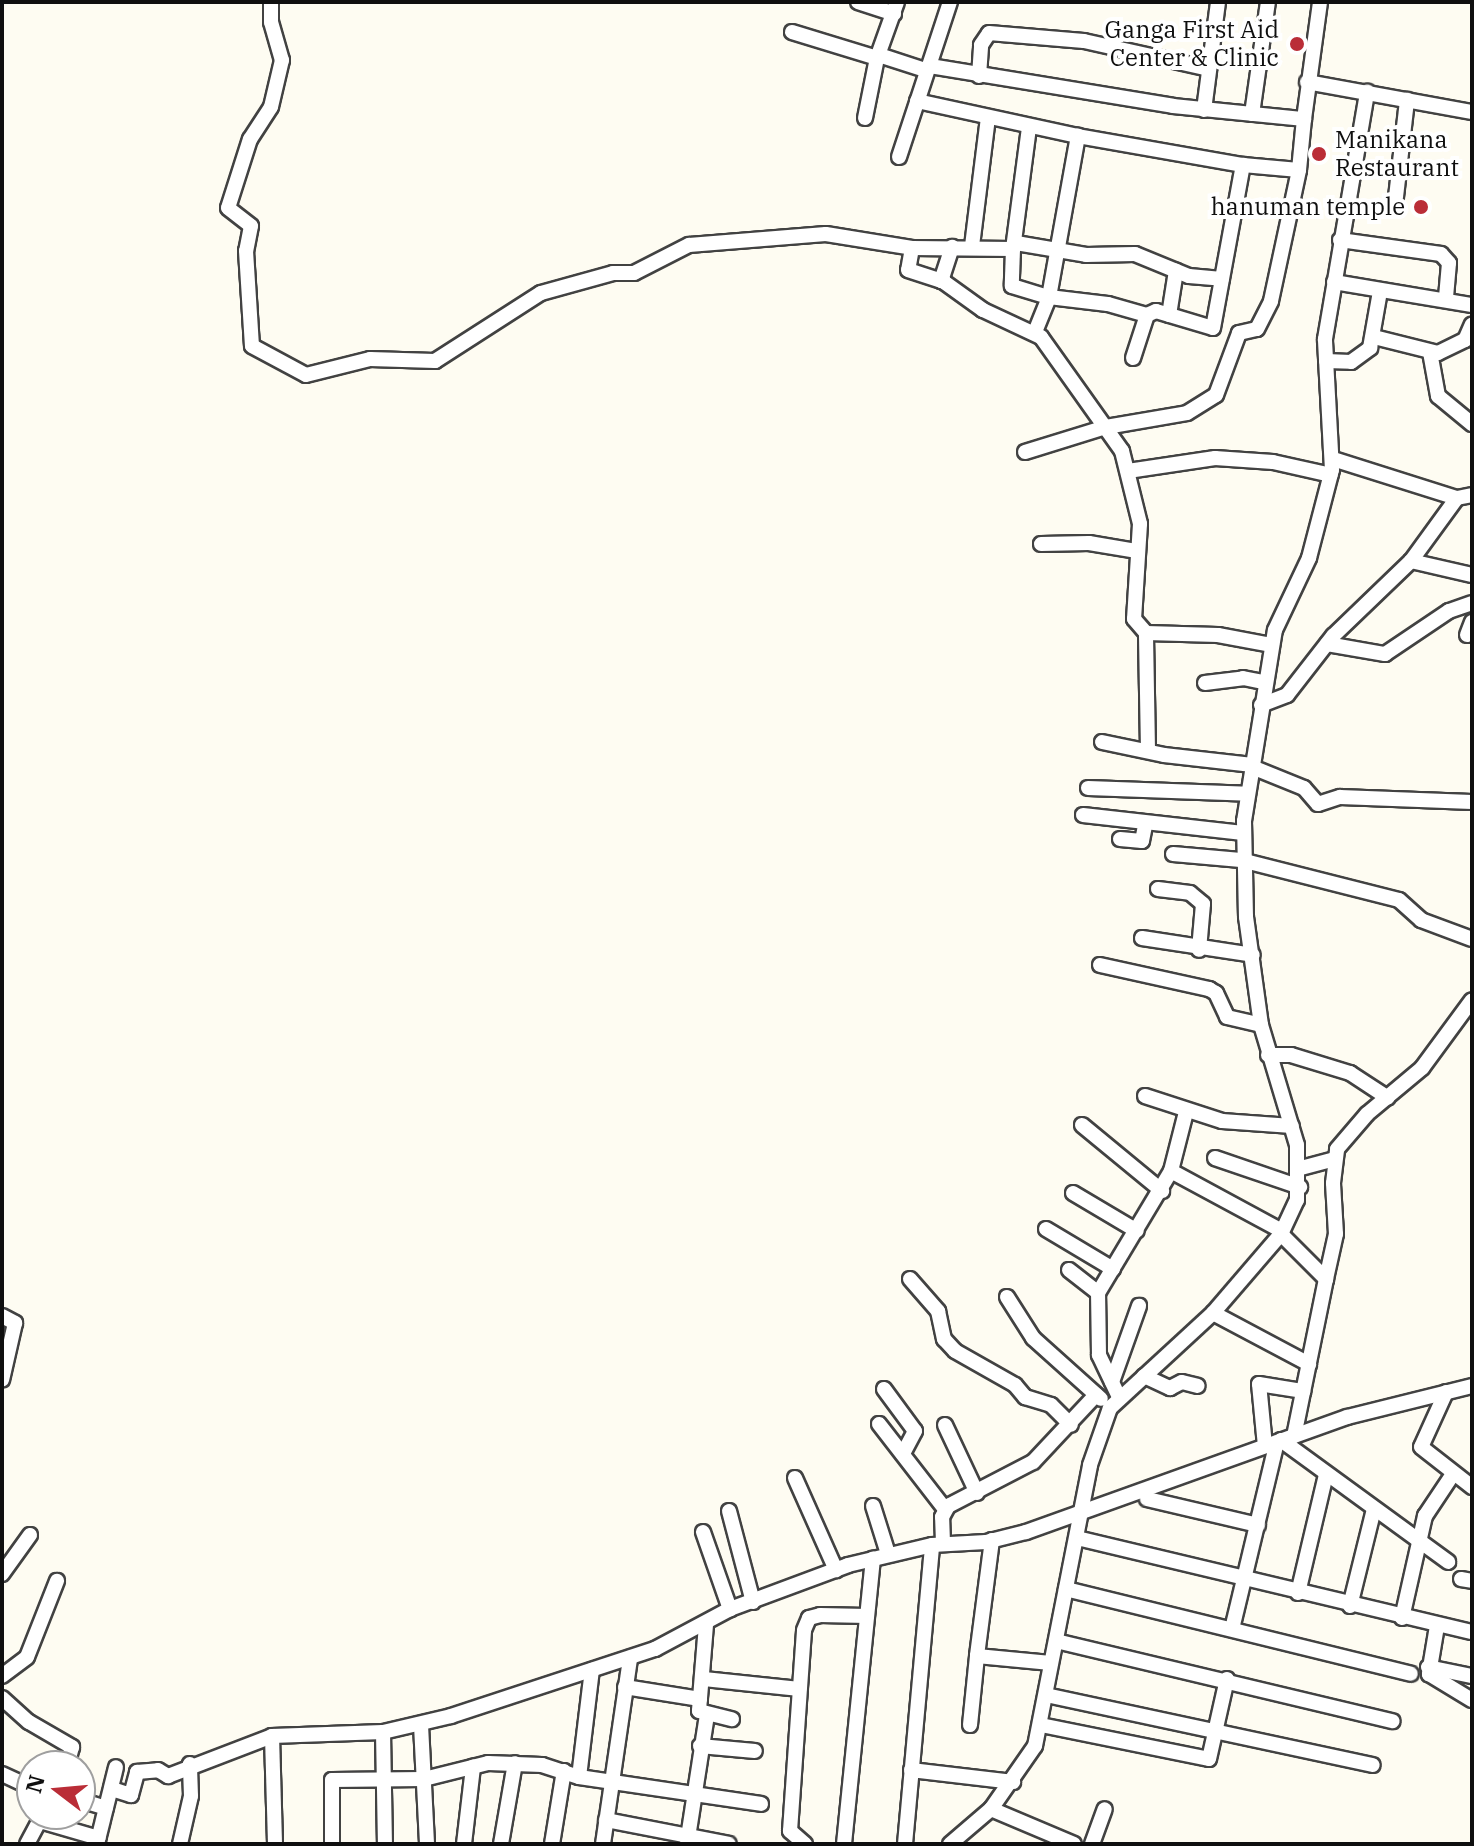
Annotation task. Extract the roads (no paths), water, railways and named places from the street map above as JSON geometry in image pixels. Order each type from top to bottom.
[{"type":"street","points":[[271,2],[271,22],[282,60],[271,107],[250,139],[228,208],[251,226],[246,251],[252,346],[306,375],[328,365],[370,359],[435,361],[541,293],[609,273],[634,273],[689,245],[826,234],[912,248],[1014,246],[1086,255],[1135,254],[1176,271],[1222,279]]},
{"type":"street","points":[[858,2],[896,8],[865,118]]},
{"type":"street","points":[[899,157],[950,2]]},
{"type":"street","points":[[1204,110],[1218,2]]},
{"type":"street","points":[[1252,114],[1268,2]]},
{"type":"street","points":[[1025,452],[1106,427],[1187,413],[1220,389],[1239,333],[1257,329],[1271,301],[1299,170],[1307,82],[1320,2]]},
{"type":"street","points":[[792,32],[928,68],[1204,110],[1304,119]]},
{"type":"street","points":[[979,76],[981,45],[989,33],[1084,41],[1209,69]]},
{"type":"street","points":[[1307,82],[1472,112]]},
{"type":"street","points":[[950,1844],[991,1809],[1031,1757],[1041,1725],[1090,1465],[1115,1402],[1213,1313],[1282,1233],[1300,1187],[1301,1168],[1292,1126],[1261,1025],[1241,860],[1264,682],[1272,645],[1309,558],[1331,475],[1333,459],[1326,361],[1340,240],[1367,92]]},
{"type":"street","points":[[1396,197],[1407,100]]},
{"type":"street","points":[[917,101],[1078,136],[1243,165],[1299,170]]},
{"type":"street","points":[[972,246],[988,118]]},
{"type":"street","points":[[1029,127],[1012,286],[1049,297],[1108,304],[1147,315]]},
{"type":"street","points":[[1035,332],[1049,297],[1060,250],[1078,136]]},
{"type":"street","points":[[1133,358],[1147,315],[1153,310],[1213,328],[1243,165]]},
{"type":"street","points":[[1340,240],[1441,254],[1449,263],[1446,300]]},
{"type":"street","points":[[941,281],[952,247]]},
{"type":"street","points":[[912,248],[908,270],[941,281],[983,310],[1035,332],[1106,427],[1128,471],[1140,524],[1134,619],[1146,633],[1148,750]]},
{"type":"street","points":[[1169,315],[1176,271]]},
{"type":"street","points":[[1334,282],[1472,305]]},
{"type":"street","points":[[1326,361],[1351,362],[1370,348],[1380,291]]},
{"type":"street","points":[[1374,337],[1430,352],[1457,346],[1469,335],[1472,324]]},
{"type":"street","points":[[1430,352],[1438,396],[1472,424]]},
{"type":"street","points":[[1128,471],[1215,458],[1273,462],[1331,475]]},
{"type":"street","points":[[1261,705],[1287,695],[1327,644],[1411,561],[1465,497],[1333,459]]},
{"type":"street","points":[[1041,544],[1089,543],[1137,551]]},
{"type":"street","points":[[1411,561],[1472,575]]},
{"type":"street","points":[[1327,644],[1385,654],[1449,611],[1472,603]]},
{"type":"street","points":[[1146,633],[1218,635],[1272,645]]},
{"type":"street","points":[[1205,683],[1243,678],[1264,682]]},
{"type":"street","points":[[1102,742],[1252,766],[1304,788],[1318,804],[1340,797],[1472,802]]},
{"type":"street","points":[[1088,788],[1248,794]]},
{"type":"street","points":[[1083,815],[1145,825],[1243,833]]},
{"type":"street","points":[[1120,839],[1142,841],[1145,825]]},
{"type":"street","points":[[1173,854],[1241,860],[1399,900],[1421,920],[1472,939]]},
{"type":"street","points":[[1158,889],[1190,893],[1203,904],[1199,950]]},
{"type":"street","points":[[1142,938],[1199,950],[1253,955]]},
{"type":"street","points":[[1100,965],[1209,989],[1216,993],[1227,1017],[1261,1025]]},
{"type":"street","points":[[1232,1629],[1279,1441],[1303,1391],[1309,1364],[1336,1234],[1335,1159],[1355,1127],[1422,1068],[1472,1000]]},
{"type":"street","points":[[1268,1055],[1291,1055],[1350,1073],[1388,1098]]},
{"type":"street","points":[[1145,1096],[1186,1112],[1241,1125],[1292,1126]]},
{"type":"street","points":[[1115,1402],[1112,1382],[1099,1355],[1098,1293],[1162,1191],[1171,1171],[1186,1112]]},
{"type":"street","points":[[1082,1125],[1162,1191]]},
{"type":"street","points":[[1215,1158],[1300,1187]]},
{"type":"street","points":[[1301,1168],[1335,1159]]},
{"type":"street","points":[[1171,1171],[1282,1233],[1326,1279]]},
{"type":"street","points":[[1073,1193],[1137,1231]]},
{"type":"street","points":[[1046,1229],[1113,1269]]},
{"type":"street","points":[[1069,1270],[1098,1293]]},
{"type":"street","points":[[910,1279],[938,1311],[944,1339],[955,1351],[1015,1385],[1025,1397],[1051,1405],[1071,1425]]},
{"type":"street","points":[[1007,1297],[1033,1338],[1096,1395],[1115,1402]]},
{"type":"street","points":[[1112,1382],[1139,1306]]},
{"type":"street","points":[[1213,1313],[1309,1364]]},
{"type":"street","points":[[2,1316],[15,1323],[2,1380]]},
{"type":"street","points":[[1144,1376],[1170,1388],[1182,1382],[1198,1386]]},
{"type":"street","points":[[1303,1391],[1259,1384],[1279,1441],[1448,1562]]},
{"type":"street","points":[[112,1789],[131,1795],[137,1772],[158,1770],[168,1776],[190,1764],[272,1736],[383,1732],[421,1725],[568,1674],[630,1658],[706,1625],[730,1609],[873,1558],[938,1544],[992,1540],[1082,1512],[1279,1441],[1472,1386]]},
{"type":"street","points":[[884,1389],[915,1431],[903,1454]]},
{"type":"street","points":[[1446,1392],[1421,1447],[1472,1487]]},
{"type":"street","points":[[945,1509],[1033,1462],[1096,1395]]},
{"type":"street","points":[[879,1424],[945,1509],[938,1544],[911,1770],[905,1844]]},
{"type":"street","points":[[945,1425],[977,1493]]},
{"type":"street","points":[[1402,1618],[1429,1509],[1453,1474]]},
{"type":"street","points":[[1298,1593],[1326,1475]]},
{"type":"street","points":[[795,1478],[836,1570]]},
{"type":"street","points":[[1147,1499],[1258,1525]]},
{"type":"street","points":[[873,1506],[888,1554]]},
{"type":"street","points":[[1350,1606],[1374,1509]]},
{"type":"street","points":[[729,1511],[753,1602]]},
{"type":"street","points":[[703,1532],[730,1609]]},
{"type":"street","points":[[2,1574],[30,1535]]},
{"type":"street","points":[[1077,1538],[1350,1606],[1472,1632]]},
{"type":"street","points":[[970,1725],[992,1540]]},
{"type":"street","points":[[844,1844],[873,1558]]},
{"type":"street","points":[[2,1676],[27,1657],[57,1581]]},
{"type":"street","points":[[1066,1589],[1411,1674]]},
{"type":"street","points":[[805,1844],[790,1831],[802,1705],[799,1689],[809,1618],[867,1616]]},
{"type":"street","points":[[706,1625],[699,1711],[732,1719]]},
{"type":"street","points":[[1437,1626],[1428,1667],[1434,1680],[1472,1700]]},
{"type":"street","points":[[1056,1641],[1227,1679],[1393,1721]]},
{"type":"street","points":[[977,1656],[1051,1663]]},
{"type":"street","points":[[603,1844],[630,1658]]},
{"type":"street","points":[[1428,1667],[1472,1676]]},
{"type":"street","points":[[579,1777],[592,1670]]},
{"type":"street","points":[[704,1679],[799,1689]]},
{"type":"street","points":[[1041,1725],[1208,1760],[1227,1679]]},
{"type":"street","points":[[625,1687],[700,1699]]},
{"type":"street","points":[[1046,1695],[1373,1765]]},
{"type":"street","points":[[2,1698],[29,1722],[72,1747],[71,1750]]},
{"type":"street","points":[[687,1840],[707,1715]]},
{"type":"street","points":[[421,1725],[427,1844]]},
{"type":"street","points":[[383,1732],[385,1844]]},
{"type":"street","points":[[272,1736],[275,1844]]},
{"type":"street","points":[[700,1746],[755,1751]]},
{"type":"street","points":[[332,1844],[330,1782],[424,1779],[473,1767],[515,1763],[564,1771],[579,1777],[761,1804]]},
{"type":"street","points":[[501,1844],[515,1763]]},
{"type":"street","points":[[180,1844],[191,1796],[190,1764]]},
{"type":"street","points":[[71,1830],[98,1841],[116,1767]]},
{"type":"street","points":[[464,1844],[473,1767]]},
{"type":"street","points":[[911,1770],[1013,1782]]},
{"type":"street","points":[[552,1844],[564,1771]]},
{"type":"street","points":[[96,1805],[106,1808]]},
{"type":"street","points":[[991,1809],[1074,1844]]},
{"type":"street","points":[[1092,1844],[1105,1809]]},
{"type":"street","points":[[606,1820],[687,1840],[729,1844]]},
{"type":"place","name":"Ganga First Aid Center & Clinic","points":[[1297,44]]},
{"type":"place","name":"Manikana Restaurant","points":[[1319,154]]},
{"type":"place","name":"hanuman temple","points":[[1421,207]]}]
